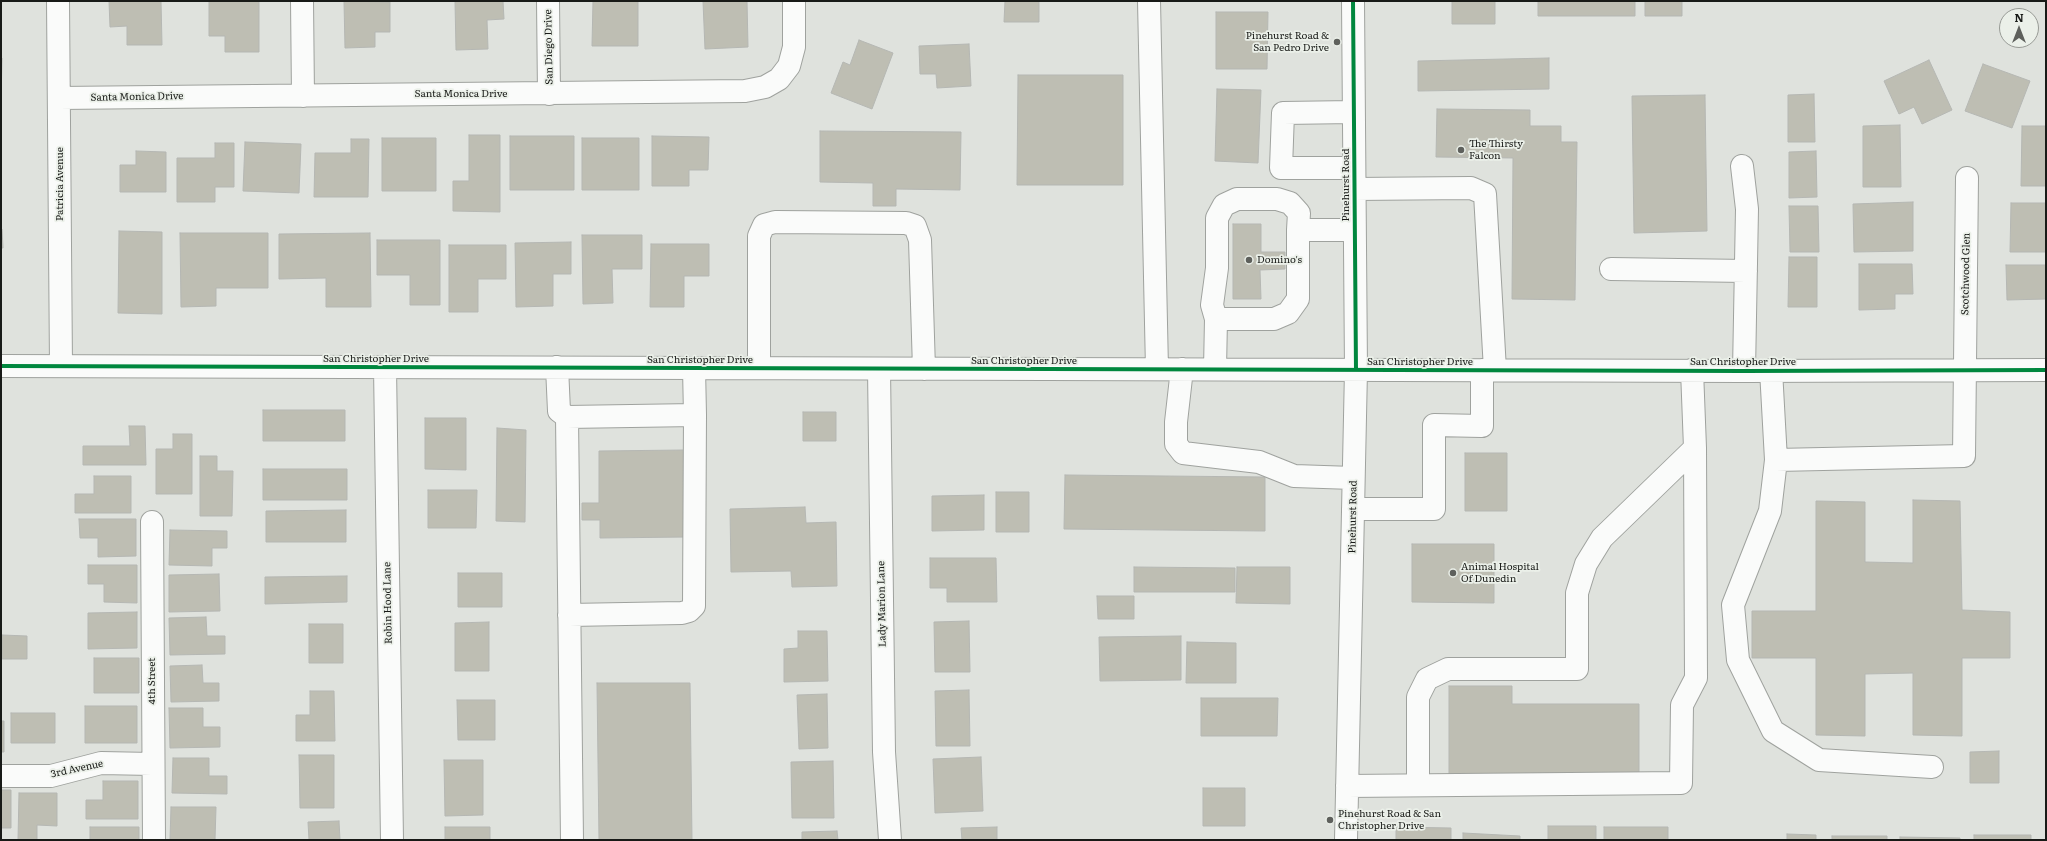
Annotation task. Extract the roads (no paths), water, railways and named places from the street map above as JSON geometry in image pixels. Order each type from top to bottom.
[{"type":"street","name":"Patricia Avenue","points":[[58,1],[61,366]]},
{"type":"street","points":[[302,1],[303,96]]},
{"type":"street","name":"San Diego Drive","points":[[548,1],[549,94]]},
{"type":"street","name":"Santa Monica Drive","points":[[59,98],[745,91],[765,87],[778,79],[789,66],[794,47],[794,1]]},
{"type":"street","points":[[1149,1],[1157,369]]},
{"type":"street","name":"Pinehurst Road","points":[[1346,840],[1356,370],[1353,1]]},
{"type":"street","points":[[1353,112],[1283,113],[1281,168],[1354,179],[1471,188],[1485,194],[1489,370],[1482,426],[1434,425],[1434,509],[1353,509]]},
{"type":"street","points":[[1742,166],[1746,209],[1744,371]]},
{"type":"street","name":"Scotchwood Glen","points":[[1776,460],[1964,456],[1967,178]]},
{"type":"street","points":[[1215,369],[1216,319],[1212,305],[1217,268],[1217,218],[1224,205],[1237,199],[1277,199],[1290,203],[1299,213],[1298,299],[1288,314],[1274,319],[1216,319]]},
{"type":"street","points":[[758,368],[759,236],[764,225],[775,222],[906,222],[915,226],[920,240],[924,369]]},
{"type":"street","points":[[1298,230],[1354,230]]},
{"type":"street","points":[[1610,269],[1746,270]]},
{"type":"street","name":"San Christopher Drive","points":[[1,366],[1744,371],[2046,370]]},
{"type":"street","name":"Robin Hood Lane","points":[[385,367],[392,840]]},
{"type":"street","points":[[557,367],[559,411],[567,417],[695,415]]},
{"type":"street","points":[[569,615],[682,613],[689,611],[694,606],[694,368]]},
{"type":"street","name":"Lady Marion Lane","points":[[879,369],[884,752],[890,840]]},
{"type":"street","points":[[1182,369],[1176,422],[1176,444],[1183,453],[1259,462],[1294,476],[1353,478]]},
{"type":"street","points":[[1347,786],[1681,783],[1682,705],[1696,678],[1695,448],[1692,370]]},
{"type":"street","points":[[1771,370],[1776,460],[1770,511],[1733,605],[1738,660],[1773,731],[1819,760],[1932,766]]},
{"type":"street","points":[[567,417],[572,840]]},
{"type":"street","points":[[1418,786],[1418,697],[1428,679],[1448,669],[1577,669],[1576,593],[1586,564],[1602,538],[1695,448]]},
{"type":"street","name":"4th Street","points":[[152,522],[152,764],[154,840]]},
{"type":"street","name":"3rd Avenue","points":[[1,776],[51,776],[101,763],[152,764]]},
{"type":"place","name":"Pinehurst Road & San Pedro Drive","points":[[1337,42]]},
{"type":"place","name":"The Thirsty Falcon","points":[[1461,150]]},
{"type":"place","name":"Domino's","points":[[1249,260]]},
{"type":"place","name":"Animal Hospital Of Dunedin","points":[[1453,573]]},
{"type":"place","name":"Pinehurst Road & San Christopher Drive","points":[[1330,820]]}]
